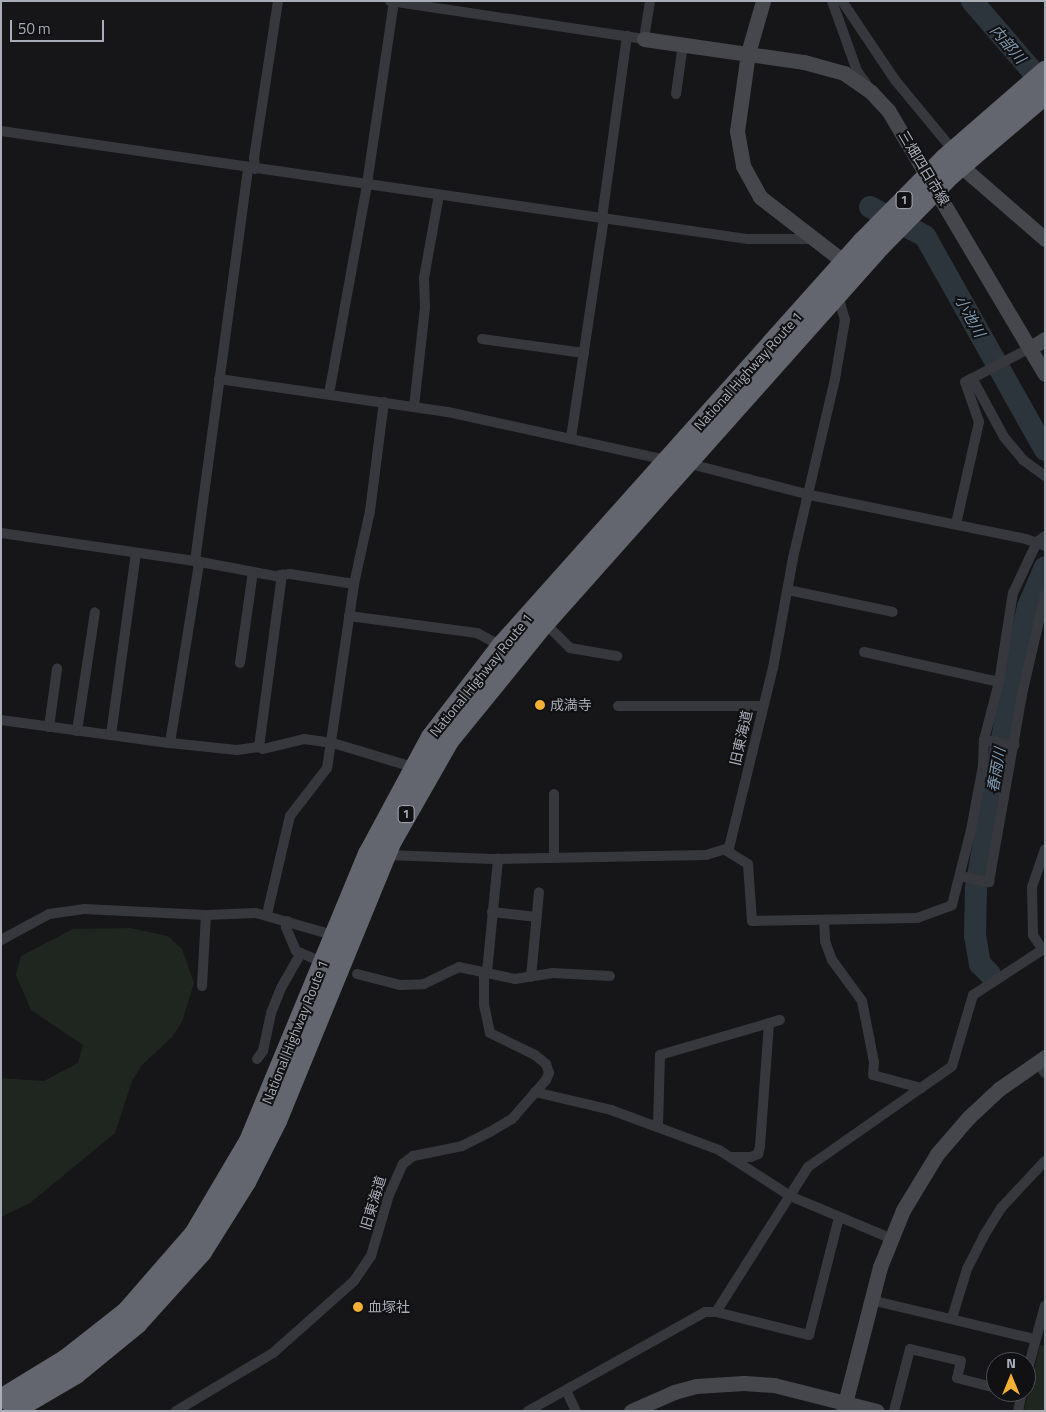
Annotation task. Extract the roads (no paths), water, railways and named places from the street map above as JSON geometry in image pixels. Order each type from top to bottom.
[{"type":"highway","name":"National Highway Route 1","points":[[1,1399],[66,1359],[126,1312],[194,1234],[248,1141],[342,938],[387,854],[421,770],[454,705],[501,646],[665,460],[718,405],[844,262],[868,247],[1045,71]]},
{"type":"highway","name":"National Highway Route 1","points":[[959,156],[1045,95]]},
{"type":"highway","name":"National Highway Route 1","points":[[13,1411],[76,1374],[137,1324],[180,1277],[219,1228],[277,1121],[342,938],[368,854],[421,770],[545,623],[838,295],[868,247]]},
{"type":"main road","points":[[763,1],[748,53],[737,130],[743,166],[760,197],[844,262]]},
{"type":"main road","name":"三畑四日市線","points":[[644,38],[804,62],[844,73],[871,92],[888,110],[1038,343],[1045,374]]},
{"type":"main road","points":[[959,156],[1045,239]]},
{"type":"main road","points":[[844,1407],[871,1300],[890,1238],[918,1183],[952,1135],[999,1088],[1042,1064]]},
{"type":"main road","points":[[631,1411],[674,1392],[736,1383],[774,1385],[844,1407],[877,1411]]},
{"type":"street","points":[[170,743],[197,562],[219,379],[278,1]]},
{"type":"street","points":[[390,1],[449,5],[644,38],[650,1]]},
{"type":"street","points":[[832,1],[858,71],[871,92]]},
{"type":"street","points":[[842,1],[895,80],[959,156]]},
{"type":"street","points":[[329,394],[366,184],[394,2]]},
{"type":"street","points":[[570,438],[584,353],[627,36]]},
{"type":"street","points":[[676,94],[683,44]]},
{"type":"street","points":[[1,131],[748,240],[816,239]]},
{"type":"street","points":[[414,407],[425,306],[424,278],[438,195]]},
{"type":"street","name":"旧東海道","points":[[727,851],[732,842],[806,501],[810,495],[845,320],[838,295]]},
{"type":"street","points":[[482,340],[584,353]]},
{"type":"street","points":[[956,524],[979,422],[965,382],[1038,343]]},
{"type":"street","points":[[974,378],[1004,437],[1023,460],[1045,476]]},
{"type":"street","points":[[219,379],[414,407],[570,438],[686,463],[810,495],[1043,543],[1013,593],[962,877],[954,901],[945,909],[917,918],[752,921],[748,864],[727,851],[706,854],[498,859],[387,854]]},
{"type":"street","points":[[267,914],[290,816],[307,790],[323,775],[333,743],[349,616],[370,510],[384,402]]},
{"type":"street","points":[[1,533],[253,572],[354,584]]},
{"type":"street","points":[[111,735],[136,553]]},
{"type":"street","points":[[240,663],[253,572]]},
{"type":"street","points":[[259,747],[282,575]]},
{"type":"street","points":[[788,590],[893,612]]},
{"type":"street","points":[[962,877],[989,882],[991,854],[1025,676],[1045,595]]},
{"type":"street","points":[[77,731],[95,612]]},
{"type":"street","points":[[349,616],[477,633],[501,646]]},
{"type":"street","points":[[545,623],[570,648],[617,656]]},
{"type":"street","points":[[864,652],[998,682]]},
{"type":"street","points":[[49,726],[57,669]]},
{"type":"street","points":[[618,706],[763,706]]},
{"type":"street","points":[[1,720],[236,750],[259,747],[263,749],[304,738],[333,743],[421,770]]},
{"type":"street","points":[[987,740],[1012,745]]},
{"type":"street","points":[[554,794],[554,857]]},
{"type":"street","points":[[716,1312],[808,1167],[952,1066],[973,995],[1044,949],[1033,935],[1032,888],[1045,849]]},
{"type":"street","name":"旧東海道","points":[[176,1411],[272,1353],[354,1281],[371,1256],[389,1195],[403,1164],[413,1156],[462,1146],[490,1132],[512,1119],[546,1080],[549,1073],[546,1064],[529,1050],[490,1034],[484,1005],[498,859]]},
{"type":"street","points":[[531,977],[539,892]]},
{"type":"street","points":[[1,940],[38,918],[61,911],[123,910],[206,915],[267,914],[342,938]]},
{"type":"street","points":[[492,912],[537,917]]},
{"type":"street","points":[[202,986],[206,915]]},
{"type":"street","points":[[824,920],[825,941],[832,960],[862,1001],[873,1075],[922,1088]]},
{"type":"street","points":[[288,921],[286,927],[296,951],[313,958]]},
{"type":"street","points":[[257,1059],[263,1051],[271,1013],[281,988],[301,953]]},
{"type":"street","points":[[357,974],[393,984],[419,985],[459,967],[515,979],[552,973],[610,976]]},
{"type":"street","points":[[658,1126],[660,1055],[774,1021],[758,1154],[751,1157],[733,1157]]},
{"type":"street","points":[[535,1092],[611,1110],[658,1126],[733,1157],[790,1196],[890,1238]]},
{"type":"street","points":[[952,1318],[967,1269],[986,1230],[1006,1202],[1045,1161]]},
{"type":"street","points":[[528,1411],[705,1312],[716,1312],[808,1335],[839,1217]]},
{"type":"street","points":[[871,1300],[1034,1339]]},
{"type":"street","points":[[1031,1352],[1045,1305]]},
{"type":"street","points":[[894,1411],[910,1349],[961,1361],[957,1378],[986,1385]]},
{"type":"street","points":[[566,1390],[576,1411]]},
{"type":"waterway","name":"内部川","points":[[972,1],[1045,86]]},
{"type":"waterway","name":"小池川","points":[[870,207],[925,236],[1045,450]]},
{"type":"waterway","name":"春雨川","points":[[990,974],[980,964],[975,936],[976,888],[1013,675],[1028,607],[1045,567]]},
{"type":"place","name":"成満寺","points":[[540,705]]},
{"type":"place","name":"血塚社","points":[[358,1307]]}]
